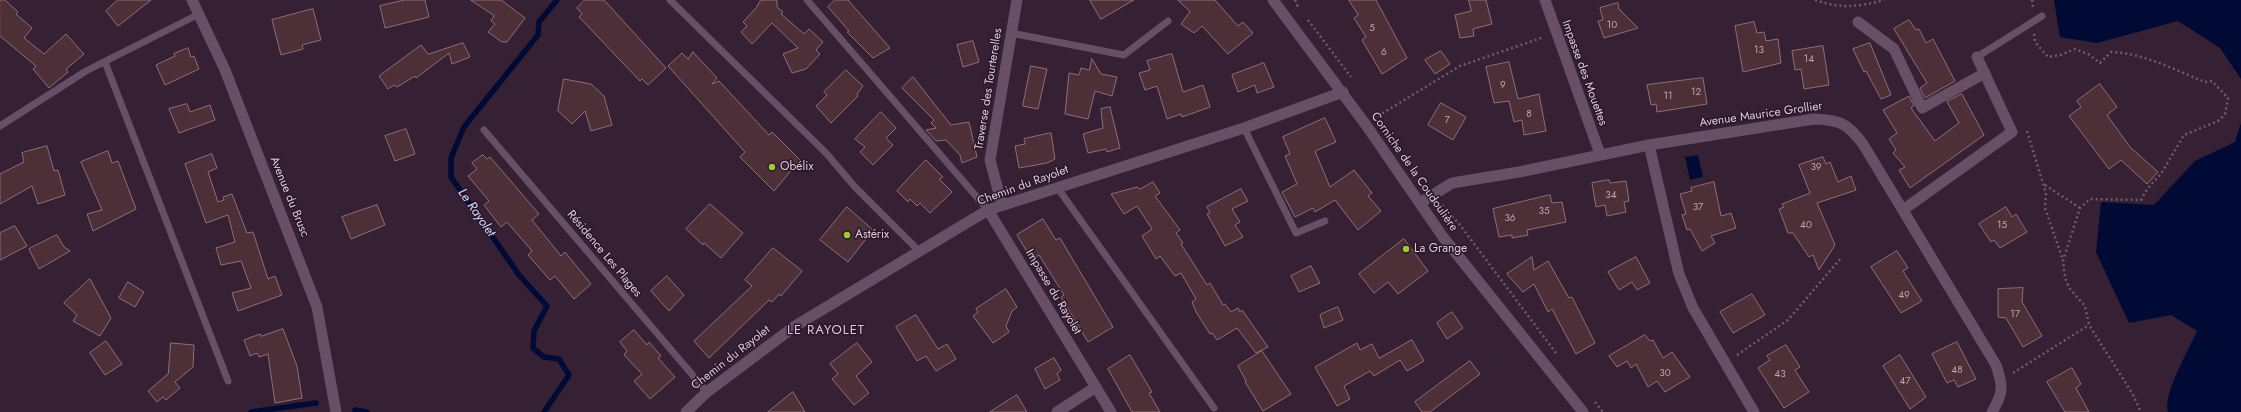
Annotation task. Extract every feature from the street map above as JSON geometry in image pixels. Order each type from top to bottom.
[{"type":"street","name":"Avenue du Brusc","points":[[192,0],[225,70],[317,307],[336,412]]},
{"type":"street","name":"Traverse des Tourterelles","points":[[1002,205],[990,160],[1017,0]]},
{"type":"street","name":"Corniche de la Coudoulière","points":[[1273,0],[1343,92],[1473,276],[1583,412]]},
{"type":"street","name":"Impasse des Mouettes","points":[[1545,0],[1555,33],[1600,154]]},
{"type":"street","points":[[1858,22],[1894,49],[1922,108],[1985,73]]},
{"type":"street","points":[[1903,210],[2012,132],[1977,57]]},
{"type":"street","name":"Chemin du Rayolet","points":[[686,412],[707,392],[795,326],[919,250],[988,210],[1244,128],[1343,92]]},
{"type":"street","name":"Avenue Maurice Grollier","points":[[1420,203],[1452,183],[1519,172],[1649,145],[1814,119],[1835,119],[1850,128],[1863,144],[1996,365],[2001,381],[2001,398],[1992,412]]},
{"type":"street","points":[[1649,145],[1679,274],[1693,308],[1754,412]]},
{"type":"street","name":"Impasse du Rayolet","points":[[988,210],[1111,412]]},
{"type":"street","points":[[1057,412],[1096,387]]},
{"type":"lane","points":[[670,0],[826,153],[855,187],[919,250]]},
{"type":"lane","points":[[807,0],[988,210]]},
{"type":"lane","points":[[0,126],[86,72],[199,14]]},
{"type":"lane","points":[[1977,57],[2042,16]]},
{"type":"lane","points":[[1011,33],[1124,55],[1168,21]]},
{"type":"lane","points":[[104,62],[228,381]]},
{"type":"lane","points":[[1244,128],[1296,234],[1325,221]]},
{"type":"lane","name":"Résidence Les Plages","points":[[484,130],[707,392]]},
{"type":"lane","points":[[1057,187],[1214,408]]},
{"type":"path","points":[[1816,0],[1833,6],[1845,8],[1862,6],[1884,0]]},
{"type":"path","points":[[2032,0],[2035,42],[2048,57],[2060,56],[2075,49],[2088,54],[2100,62],[2111,52],[2122,52],[2163,64],[2205,82],[2212,81],[2228,98],[2225,114],[2218,121],[2184,135],[2161,174],[2147,189],[2141,200],[2090,199],[2080,208],[2063,261]]},
{"type":"path","points":[[1378,116],[1460,66],[1555,33]]},
{"type":"path","points":[[2027,129],[2046,193],[2044,208],[2063,261],[2065,278],[2070,289],[2085,306],[2089,325],[2132,393],[2141,412]]},
{"type":"path","points":[[2044,185],[2080,208]]},
{"type":"path","points":[[1437,201],[1460,225],[1558,355]]},
{"type":"path","points":[[1726,363],[1788,320],[1841,258]]},
{"type":"path","points":[[2001,381],[2089,325]]},
{"type":"path","points":[[1594,401],[1603,412]]},
{"type":"water","points":[[2054,0],[2241,0],[2241,79],[2220,48],[2178,21],[2097,43],[2060,37]]},
{"type":"water","points":[[2241,123],[2241,412],[2168,412],[2167,404],[2169,394],[2197,331],[2171,315],[2129,323],[2096,252],[2101,202],[2154,205],[2195,161],[2235,142]]},
{"type":"water","points":[[1698,155],[1703,177],[1690,180],[1685,157]]},
{"type":"building","points":[[0,0],[5,0],[18,12],[16,14],[32,28],[24,38],[44,54],[66,34],[84,54],[66,69],[68,72],[49,88],[33,69],[36,66],[0,36]]},
{"type":"building","points":[[118,0],[151,0],[118,26],[106,11]]},
{"type":"building","points":[[405,0],[425,0],[429,17],[385,28],[380,6]]},
{"type":"building","points":[[471,0],[501,0],[525,18],[507,42],[502,42],[488,32],[495,24],[491,21],[494,16]]},
{"type":"building","points":[[585,0],[604,0],[666,68],[648,85],[642,79],[640,81],[579,17],[582,14],[577,8]]},
{"type":"building","points":[[761,0],[777,0],[777,7],[783,12],[781,14],[804,34],[809,29],[823,42],[816,50],[820,54],[806,69],[792,73],[783,54],[798,48],[772,23],[752,44],[741,32],[747,26],[743,22]]},
{"type":"building","points":[[835,0],[848,0],[890,48],[873,58],[847,32],[849,31],[828,7]]},
{"type":"building","points":[[1090,0],[1134,0],[1101,19]]},
{"type":"building","points":[[1178,0],[1215,0],[1238,26],[1243,22],[1253,33],[1228,54],[1202,26],[1194,33],[1181,24],[1190,12]]},
{"type":"building","points":[[1349,0],[1376,0],[1407,58],[1382,74],[1362,40],[1366,37],[1354,18],[1358,15]]},
{"type":"building","points":[[1469,0],[1486,0],[1492,24],[1473,29],[1474,36],[1460,38],[1455,15],[1471,11]]},
{"type":"building","points":[[1618,3],[1619,9],[1638,28],[1604,38],[1598,21],[1603,20],[1600,8]]},
{"type":"building","points":[[313,9],[321,40],[302,45],[303,49],[281,55],[272,20]]},
{"type":"building","points":[[1909,20],[1916,30],[1919,29],[1926,43],[1933,39],[1955,81],[1925,98],[1920,88],[1927,83],[1894,29]]},
{"type":"building","points":[[1754,22],[1757,33],[1764,32],[1766,41],[1778,39],[1781,63],[1743,72],[1735,26]]},
{"type":"building","points":[[973,41],[979,62],[963,67],[957,45]]},
{"type":"building","points":[[463,43],[470,57],[452,64],[449,53],[416,78],[415,76],[397,87],[394,85],[388,89],[379,76],[421,45],[428,54]]},
{"type":"building","points":[[1870,43],[1891,95],[1881,99],[1866,71],[1864,72],[1853,49]]},
{"type":"building","points":[[1823,46],[1829,85],[1804,89],[1801,69],[1795,70],[1792,51]]},
{"type":"building","points":[[188,48],[191,57],[194,56],[199,69],[165,85],[156,65],[175,56],[174,54]]},
{"type":"building","points":[[1441,51],[1450,64],[1435,74],[1425,60]]},
{"type":"building","points":[[693,52],[717,78],[712,84],[719,81],[769,135],[772,132],[800,160],[774,191],[740,157],[745,152],[668,66],[682,53],[688,59]]},
{"type":"building","points":[[1172,54],[1183,92],[1203,85],[1210,107],[1182,117],[1181,114],[1167,119],[1157,86],[1145,90],[1139,73],[1150,70],[1147,61]]},
{"type":"building","points":[[1092,59],[1101,74],[1117,77],[1112,96],[1095,91],[1088,119],[1065,114],[1069,73],[1079,75],[1081,68],[1089,70]]},
{"type":"building","points":[[1509,62],[1518,99],[1539,94],[1546,131],[1524,135],[1522,120],[1514,122],[1509,101],[1494,103],[1486,67]]},
{"type":"building","points":[[1264,63],[1274,87],[1257,93],[1255,85],[1238,92],[1232,75]]},
{"type":"building","points":[[1031,66],[1047,69],[1038,109],[1023,106]]},
{"type":"building","points":[[846,70],[863,86],[857,94],[858,96],[831,123],[816,106],[827,95],[824,92]]},
{"type":"building","points":[[913,77],[951,125],[969,122],[977,157],[962,163],[960,155],[946,140],[936,141],[926,130],[936,128],[931,123],[934,120],[902,88]]},
{"type":"building","points":[[1703,78],[1707,104],[1657,112],[1656,104],[1651,105],[1647,85]]},
{"type":"building","points":[[564,79],[591,84],[604,96],[612,125],[591,131],[585,111],[572,124],[558,111]]},
{"type":"building","points":[[2100,84],[2117,107],[2107,115],[2130,147],[2158,172],[2147,184],[2121,160],[2109,169],[2069,116],[2081,107],[2077,101]]},
{"type":"building","points":[[1962,94],[1984,135],[1910,188],[1899,170],[1905,167],[1893,153],[1896,150],[1889,139],[1897,133],[1883,110],[1909,96],[1914,106],[1911,108],[1935,141],[1959,123],[1947,102]]},
{"type":"building","points":[[1441,103],[1466,117],[1453,140],[1428,125]]},
{"type":"building","points":[[187,104],[190,112],[210,105],[215,120],[179,133],[169,109]]},
{"type":"building","points":[[1110,107],[1120,148],[1107,152],[1106,149],[1088,153],[1083,134],[1103,128],[1101,109]]},
{"type":"building","points":[[881,112],[896,128],[886,138],[893,145],[873,165],[860,152],[865,147],[855,139]]},
{"type":"building","points":[[1325,118],[1336,142],[1315,151],[1330,187],[1354,170],[1372,193],[1368,196],[1381,211],[1358,230],[1335,200],[1315,212],[1313,208],[1295,217],[1282,192],[1297,184],[1285,156],[1290,154],[1283,137]]},
{"type":"building","points":[[406,129],[415,154],[395,161],[385,136]]},
{"type":"building","points":[[1051,133],[1055,159],[1047,163],[1019,168],[1015,146],[1025,144],[1024,139]]},
{"type":"building","points":[[47,146],[54,171],[58,170],[65,195],[38,204],[32,186],[0,204],[0,174],[24,162],[22,153]]},
{"type":"building","points":[[108,151],[112,163],[118,161],[136,209],[93,231],[87,214],[102,210],[81,162]]},
{"type":"building","points":[[212,154],[217,168],[208,172],[218,202],[224,200],[223,197],[232,194],[247,233],[253,232],[268,279],[275,276],[282,295],[238,311],[232,293],[251,288],[241,261],[221,265],[216,248],[235,242],[228,215],[206,223],[185,164]]},
{"type":"building","points":[[483,155],[487,159],[490,157],[539,214],[532,220],[561,256],[565,252],[591,284],[574,299],[555,276],[550,280],[528,255],[532,251],[507,222],[501,227],[484,205],[489,201],[468,176],[477,169],[472,163]]},
{"type":"building","points":[[1823,157],[1826,164],[1830,162],[1838,182],[1851,176],[1856,190],[1817,203],[1835,245],[1819,270],[1813,255],[1809,257],[1793,233],[1788,233],[1779,209],[1784,207],[1782,204],[1810,193],[1799,165]]},
{"type":"building","points":[[926,160],[943,177],[939,179],[952,192],[930,213],[920,203],[917,206],[910,199],[908,202],[897,191]]},
{"type":"building","points":[[1609,180],[1610,183],[1626,181],[1629,201],[1624,202],[1626,212],[1607,216],[1605,205],[1596,207],[1592,183]]},
{"type":"building","points":[[1153,182],[1160,193],[1155,196],[1180,230],[1176,233],[1183,243],[1181,244],[1207,285],[1210,283],[1223,305],[1225,304],[1231,312],[1238,308],[1240,312],[1242,310],[1268,347],[1256,353],[1237,328],[1217,340],[1212,333],[1210,334],[1196,312],[1192,302],[1196,299],[1181,273],[1175,276],[1160,256],[1156,259],[1142,236],[1152,229],[1137,206],[1124,214],[1111,194],[1137,187],[1140,189]]},
{"type":"building","points":[[1714,182],[1721,216],[1731,213],[1736,228],[1711,236],[1715,243],[1702,251],[1690,229],[1687,230],[1682,215],[1686,214],[1680,194],[1692,191],[1691,188]]},
{"type":"building","points":[[1241,189],[1248,201],[1232,209],[1240,222],[1235,225],[1243,237],[1225,246],[1207,214],[1210,213],[1207,207]]},
{"type":"building","points":[[1550,195],[1552,203],[1562,202],[1566,222],[1527,230],[1528,235],[1512,238],[1512,235],[1499,237],[1493,209]]},
{"type":"building","points":[[710,204],[743,233],[721,258],[704,243],[703,245],[686,229]]},
{"type":"building","points":[[377,205],[385,225],[351,239],[342,217]]},
{"type":"building","name":"Astérix","points":[[847,207],[873,230],[848,262],[820,240]]},
{"type":"building","points":[[2006,207],[2012,217],[2016,214],[2027,232],[2000,248],[1994,240],[1991,242],[1979,224]]},
{"type":"building","points":[[1043,219],[1056,240],[1060,238],[1113,327],[1088,342],[1061,297],[1064,295],[1039,255],[1032,260],[1017,235]]},
{"type":"building","points":[[15,226],[27,246],[0,260],[0,233]]},
{"type":"building","points":[[57,235],[64,247],[70,251],[39,269],[29,249]]},
{"type":"building","points":[[1404,239],[1428,271],[1398,294],[1388,282],[1374,293],[1359,274]]},
{"type":"building","points":[[773,248],[802,271],[781,296],[779,294],[772,302],[769,300],[709,358],[694,341],[752,286],[745,280]]},
{"type":"building","points":[[1897,251],[1908,268],[1903,271],[1922,301],[1901,313],[1871,267]]},
{"type":"building","points":[[1532,257],[1534,270],[1548,261],[1569,298],[1572,297],[1595,343],[1576,354],[1552,309],[1548,312],[1534,284],[1523,292],[1507,274]]},
{"type":"building","points":[[1636,257],[1650,283],[1637,290],[1632,282],[1619,290],[1608,272]]},
{"type":"building","points":[[1311,266],[1320,283],[1299,292],[1291,276]]},
{"type":"building","points":[[667,276],[684,295],[669,311],[651,291]]},
{"type":"building","points":[[90,279],[111,318],[100,336],[73,321],[77,315],[64,303]]},
{"type":"building","points":[[128,282],[144,292],[135,307],[119,298]]},
{"type":"building","points":[[2023,288],[2022,302],[2042,336],[2023,347],[2006,318],[1998,317],[1998,289]]},
{"type":"building","points":[[1006,289],[1017,307],[1012,311],[1006,326],[1009,332],[993,343],[973,316],[978,312],[976,309]]},
{"type":"building","points":[[1752,294],[1765,315],[1733,333],[1720,312]]},
{"type":"building","points":[[1338,307],[1343,320],[1324,328],[1320,315]]},
{"type":"building","points":[[1452,312],[1463,328],[1447,339],[1437,323]]},
{"type":"building","points":[[916,315],[938,349],[947,344],[956,359],[936,371],[926,356],[917,361],[896,327]]},
{"type":"building","points":[[283,329],[297,366],[302,398],[275,403],[268,354],[259,357],[257,353],[250,356],[244,340],[260,334],[261,336]]},
{"type":"building","points":[[634,330],[647,345],[649,342],[661,356],[658,358],[675,377],[650,399],[634,381],[642,374],[624,355],[627,351],[620,342]]},
{"type":"building","points":[[1645,335],[1650,341],[1653,340],[1663,358],[1672,352],[1690,377],[1665,392],[1657,381],[1648,387],[1636,364],[1631,368],[1627,361],[1617,367],[1609,356]]},
{"type":"building","points":[[1412,340],[1424,361],[1407,371],[1400,360],[1374,376],[1370,371],[1344,386],[1350,399],[1337,406],[1315,367],[1357,343],[1360,350],[1372,344],[1379,358]]},
{"type":"building","points":[[106,341],[122,364],[105,375],[90,353]]},
{"type":"building","points":[[1957,342],[1976,379],[1958,387],[1954,380],[1947,383],[1932,354]]},
{"type":"building","points":[[171,343],[194,345],[193,367],[175,382],[180,388],[166,400],[163,397],[157,402],[148,391],[168,374]]},
{"type":"building","points":[[857,343],[872,362],[856,376],[869,393],[854,405],[832,379],[838,374],[830,364]]},
{"type":"building","points":[[1786,345],[1800,367],[1795,370],[1809,392],[1784,408],[1758,368],[1770,360],[1767,356]]},
{"type":"building","points":[[1262,351],[1291,394],[1263,411],[1245,382],[1246,381],[1238,366]]},
{"type":"building","points":[[1130,355],[1152,392],[1149,393],[1160,412],[1132,412],[1108,369]]},
{"type":"building","points":[[1900,355],[1926,397],[1910,409],[1883,366]]},
{"type":"building","points":[[1054,358],[1061,370],[1057,374],[1060,380],[1045,389],[1035,369]]},
{"type":"building","points":[[1470,361],[1480,374],[1430,412],[1422,412],[1415,402]]},
{"type":"building","points":[[2072,368],[2081,384],[2076,388],[2089,412],[2065,412],[2047,382]]},
{"type":"building","points":[[793,392],[805,412],[768,412]]},
{"type":"building","points":[[1017,395],[1027,412],[990,412]]},
{"type":"waterway","name":"Le Rayolet","points":[[544,412],[569,375],[559,359],[544,357],[533,348],[534,331],[547,306],[519,275],[451,177],[451,158],[464,127],[538,35],[539,22],[557,0]]},
{"type":"waterway","name":"Le Rayolet","points":[[251,412],[316,403]]},
{"type":"waterway","name":"Le Rayolet","points":[[355,410],[367,412]]},
{"type":"place","name":"Obélix","points":[[772,167]]},
{"type":"place","name":"Astérix","points":[[847,235]]},
{"type":"place","name":"La Grange","points":[[1406,249]]},
{"type":"district","name":"LE RAYOLET","points":[[826,331]]}]
